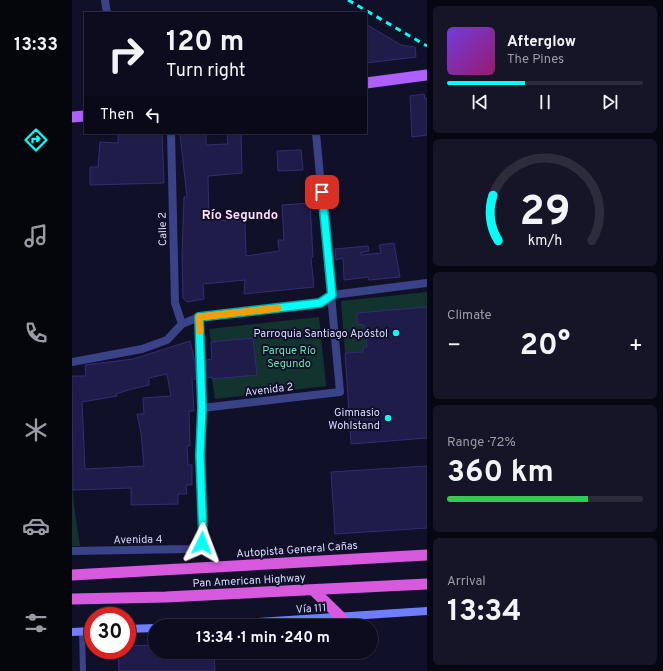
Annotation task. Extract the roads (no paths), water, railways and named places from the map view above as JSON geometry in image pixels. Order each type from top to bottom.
[{"type":"highway","name":"Autopista General Cañas","points":[[72,575],[427,555]]},
{"type":"highway","name":"Pan American Highway","points":[[72,599],[166,597],[427,584]]},
{"type":"highway","points":[[314,590],[341,617]]},
{"type":"main road","points":[[367,83],[427,75]]},
{"type":"main road","points":[[72,118],[84,116]]},
{"type":"main road","name":"Vía 111","points":[[309,619],[427,611]]},
{"type":"main road","points":[[136,629],[148,628]]},
{"type":"main road","points":[[72,632],[82,631]]},
{"type":"street","points":[[105,0],[107,12]]},
{"type":"street","name":"Calle 2","points":[[171,134],[175,303],[182,324]]},
{"type":"street","points":[[316,134],[332,295]]},
{"type":"street","points":[[72,362],[142,349],[167,340],[182,324],[199,317],[320,303],[332,295],[427,283]]},
{"type":"street","name":"Avenida 2","points":[[202,408],[340,392],[332,295]]},
{"type":"street","points":[[199,317],[202,408]]},
{"type":"street","name":"Avenida 4","points":[[72,551],[189,549],[198,547],[202,543],[200,455],[202,408]]},
{"type":"lane","points":[[82,631],[83,671]]},
{"type":"railway","points":[[348,0],[427,46]]},
{"type":"place","name":"Parroquia Santiago Apóstol","points":[[396,333]]},
{"type":"place","name":"Gimnasio Wohlstand","points":[[388,418]]},
{"type":"district","name":"Río Segundo","points":[[240,214]]},
{"type":"park label","name":"Parque Río Segundo","points":[[289,356]]}]
